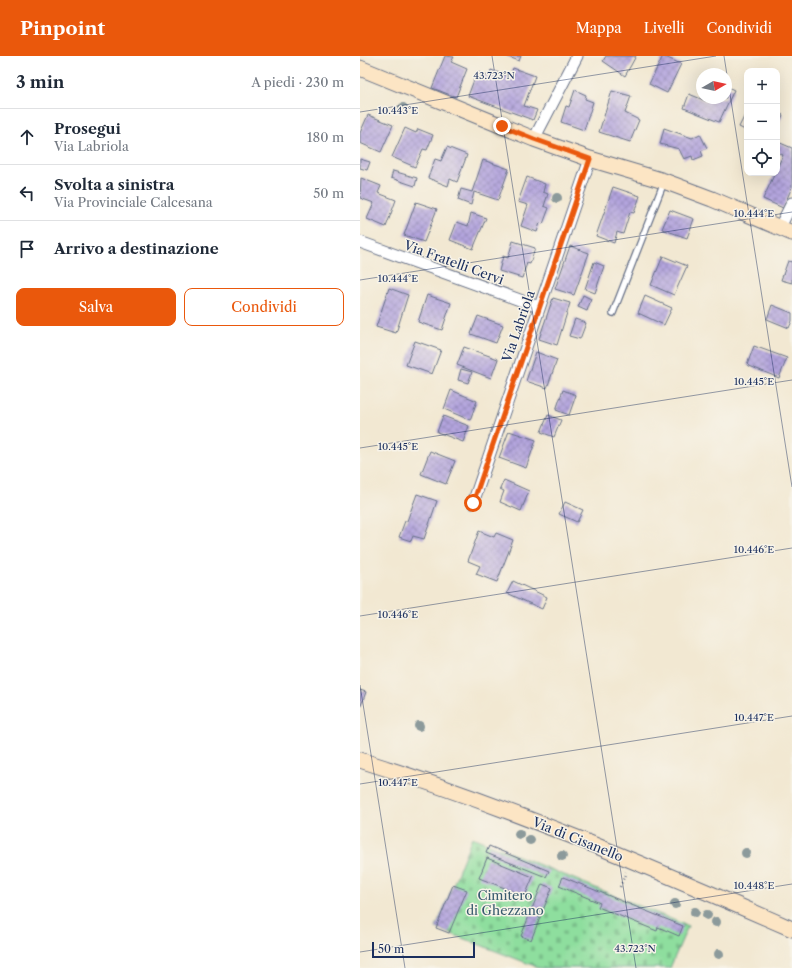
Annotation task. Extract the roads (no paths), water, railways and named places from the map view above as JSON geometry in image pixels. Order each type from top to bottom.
[{"type":"main road","points":[[360,68],[534,139],[590,159],[664,181],[786,230]]},
{"type":"main road","name":"Via di Cisanello","points":[[360,760],[461,794],[537,822],[699,888],[792,929]]},
{"type":"street","points":[[534,139],[577,56]]},
{"type":"street","name":"Via Labriola","points":[[473,503],[590,159]]},
{"type":"street","points":[[786,230],[792,203]]},
{"type":"street","name":"Via Fratelli Cervi","points":[[360,242],[539,307]]},
{"type":"lane","points":[[613,313],[664,181]]},
{"type":"park label","name":"Cimitero di Ghezzano","points":[[505,902]]}]
